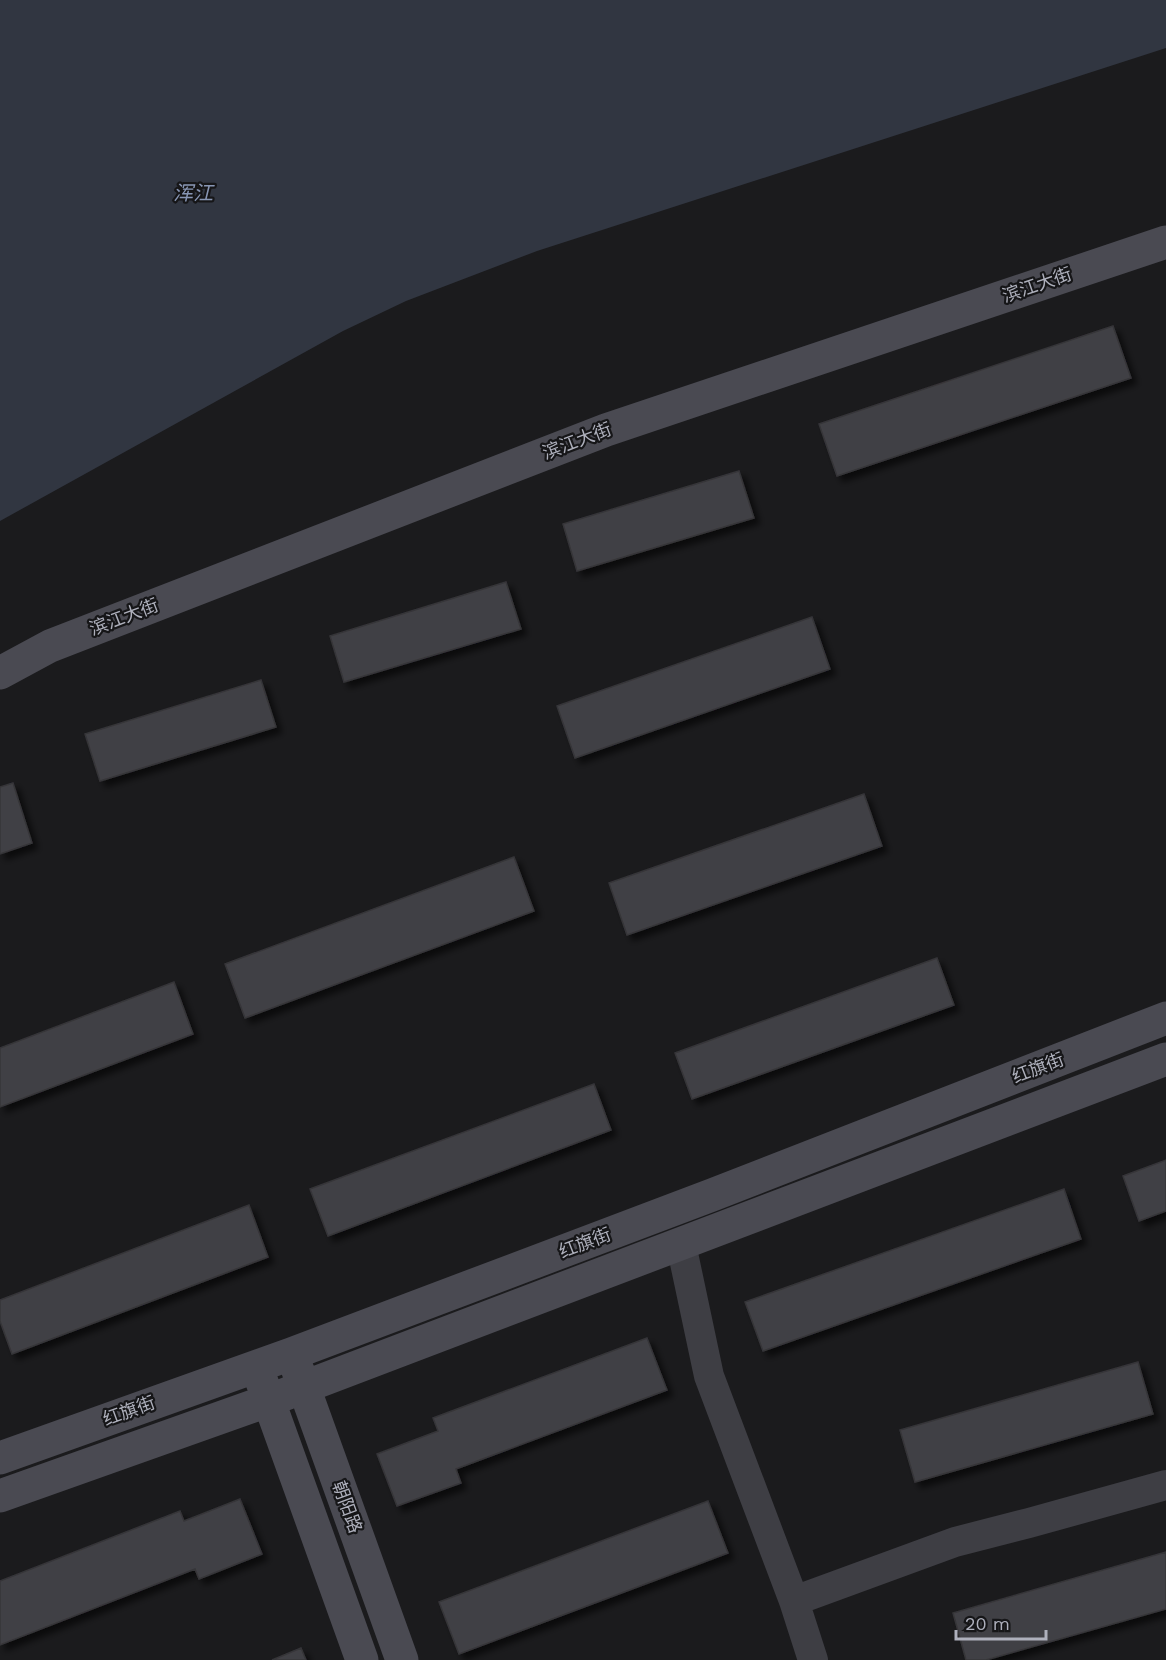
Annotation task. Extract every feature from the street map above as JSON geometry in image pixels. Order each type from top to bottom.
[{"type":"main road","name":"滨江大街","points":[[0,673],[50,646],[606,430],[1163,252]]},
{"type":"main road","name":"红旗街","points":[[0,1458],[291,1354],[712,1195],[1166,1018]]},
{"type":"main road","points":[[4,1484],[304,1388],[1166,1059]]},
{"type":"main road","name":"朝阳路","points":[[291,1354],[402,1660]]},
{"type":"main road","name":"朝阳路","points":[[255,1366],[270,1400],[362,1660]]},
{"type":"street","points":[[681,1244],[709,1376],[794,1601],[813,1660]]},
{"type":"street","points":[[794,1601],[956,1542],[1166,1485]]},
{"type":"water","name":"浑江","points":[[0,0],[1166,0],[1166,48],[537,251],[406,301],[343,331],[0,521]]},
{"type":"building","points":[[1113,326],[1131,378],[837,476],[819,424]]},
{"type":"building","points":[[739,471],[754,518],[577,571],[563,524]]},
{"type":"building","points":[[506,582],[521,629],[344,682],[330,636]]},
{"type":"building","points":[[812,617],[830,669],[575,758],[557,706]]},
{"type":"building","points":[[261,680],[276,727],[100,781],[85,734]]},
{"type":"building","points":[[13,783],[32,843],[0,854],[0,787]]},
{"type":"building","points":[[864,794],[882,846],[627,935],[609,883]]},
{"type":"building","points":[[514,857],[534,911],[245,1018],[225,964]]},
{"type":"building","points":[[937,958],[954,1005],[692,1099],[675,1053]]},
{"type":"building","points":[[174,982],[193,1034],[0,1107],[0,1048]]},
{"type":"building","points":[[594,1084],[611,1130],[328,1236],[310,1189]]},
{"type":"building","points":[[1166,1160],[1166,1211],[1139,1221],[1123,1176]]},
{"type":"building","points":[[1064,1189],[1081,1239],[763,1351],[745,1302]]},
{"type":"building","points":[[249,1205],[268,1257],[12,1354],[0,1321],[0,1300]]},
{"type":"building","points":[[647,1338],[667,1390],[456,1469],[461,1483],[397,1506],[377,1454],[438,1431],[433,1418]]},
{"type":"building","points":[[1138,1362],[1153,1414],[915,1482],[900,1430]]},
{"type":"building","points":[[240,1499],[262,1554],[199,1579],[195,1569],[0,1645],[0,1581],[180,1511],[184,1521]]},
{"type":"building","points":[[708,1501],[728,1553],[459,1654],[439,1602]]},
{"type":"building","points":[[1166,1552],[1166,1609],[986,1660],[966,1660],[953,1613]]},
{"type":"building","points":[[301,1648],[306,1660],[272,1660]]}]
